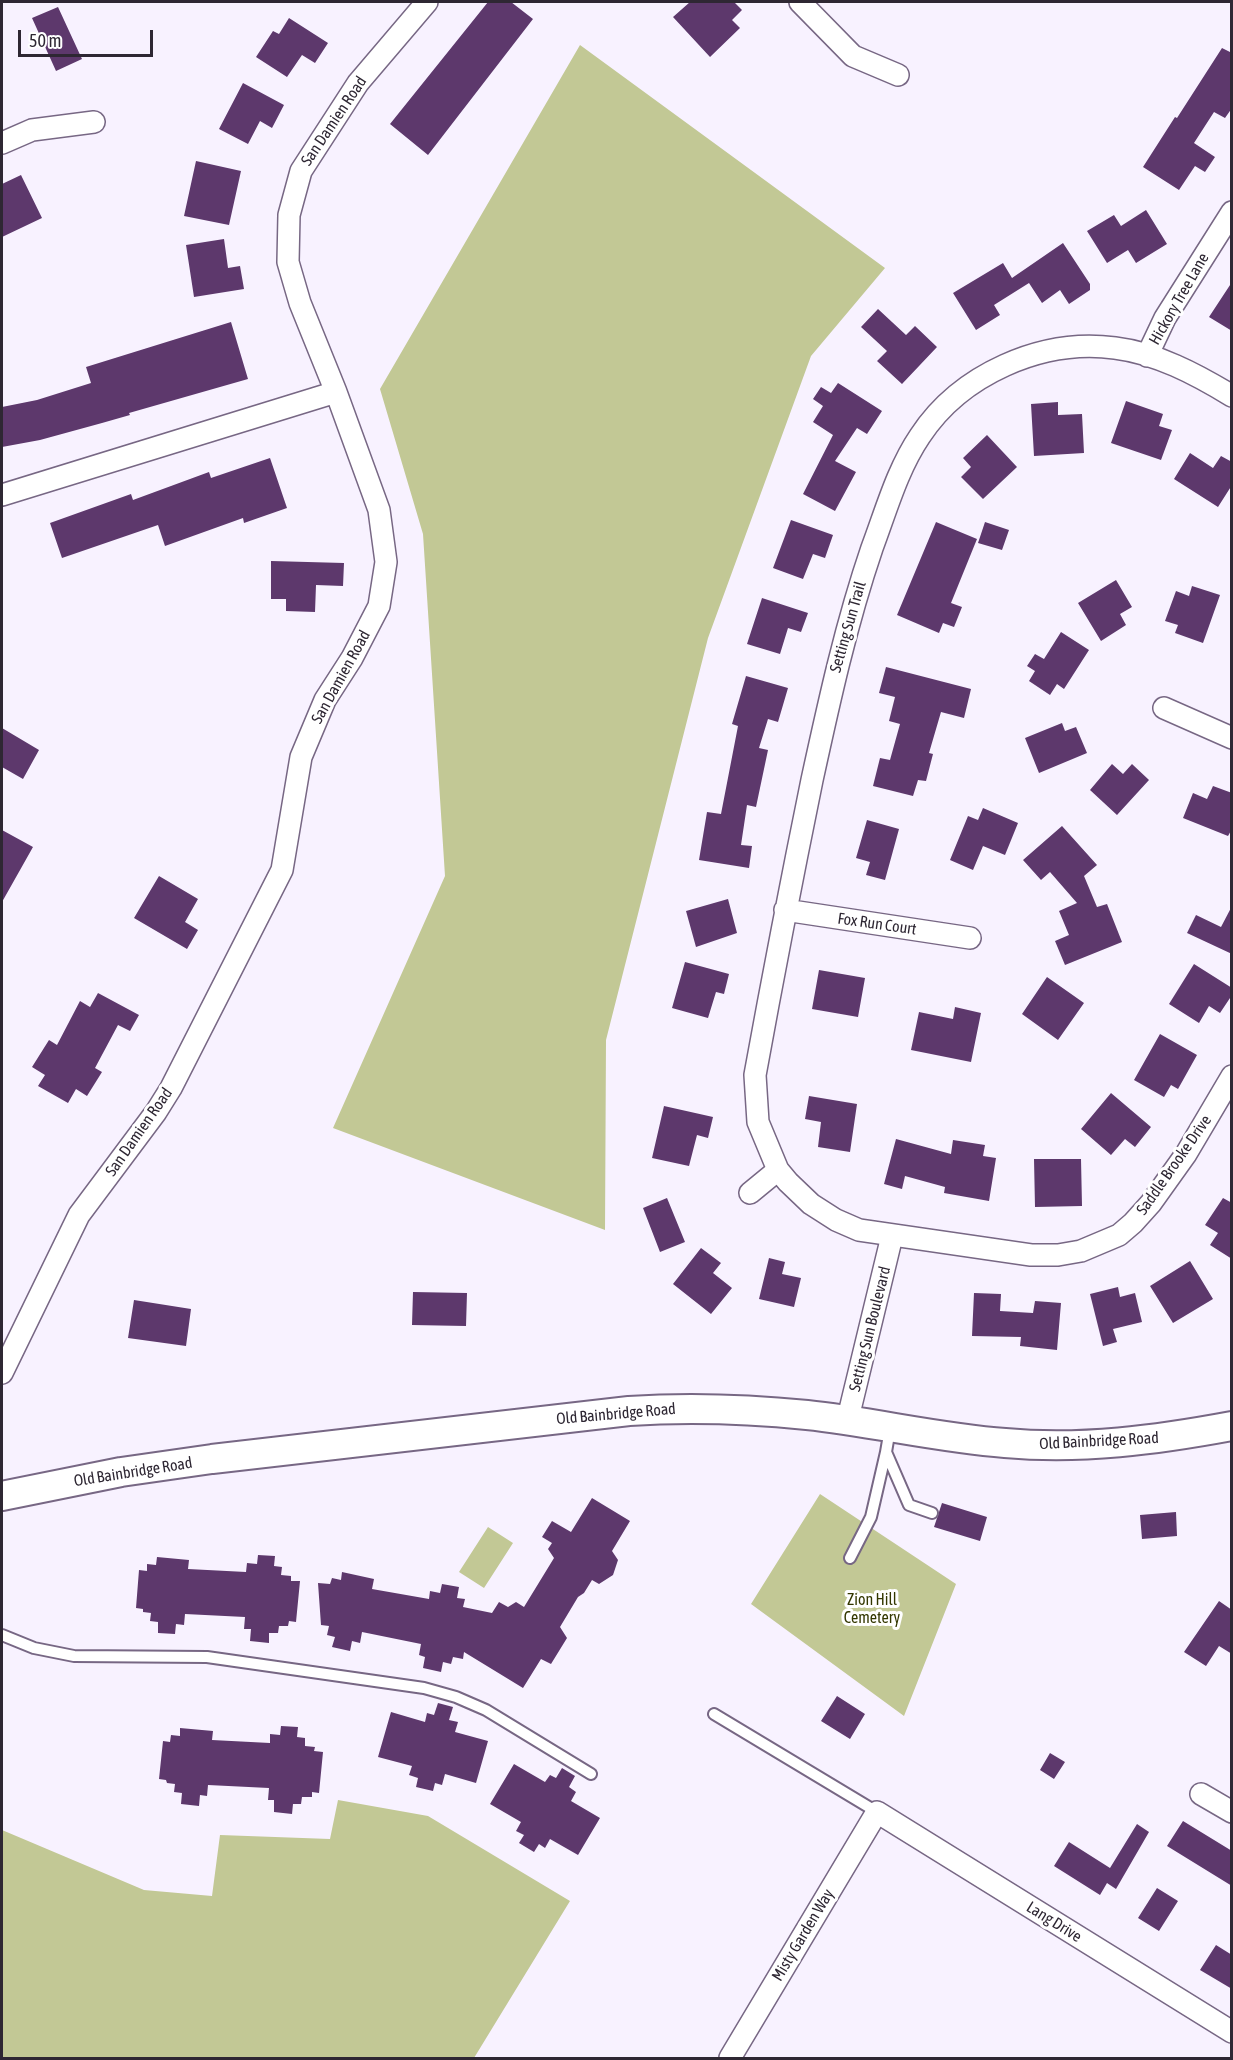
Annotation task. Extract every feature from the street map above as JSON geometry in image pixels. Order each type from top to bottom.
[{"type":"main road","name":"Old Bainbridge Road","points":[[2,1496],[121,1472],[212,1459],[481,1426],[678,1408],[731,1408],[809,1415],[847,1422],[888,1440],[1062,1445],[1117,1443],[1177,1436],[1232,1426]]},
{"type":"street","name":"San Damien Road","points":[[2,1373],[79,1215],[156,1112],[171,1088],[282,870],[301,757],[325,700],[352,658],[379,606],[386,562],[379,510],[336,392],[300,303],[288,262],[289,215],[301,171],[358,83],[427,2]]},
{"type":"street","points":[[800,2],[853,56],[898,75]]},
{"type":"street","points":[[2,143],[32,130],[94,122]]},
{"type":"street","name":"Hickory Tree Lane","points":[[1147,356],[1165,318],[1232,212]]},
{"type":"street","name":"Setting Sun Trail","points":[[892,1236],[859,1230],[836,1220],[811,1204],[778,1170],[758,1122],[755,1075],[785,910],[834,680],[854,600],[907,456],[938,413],[961,391],[983,376],[1011,363],[1039,354],[1075,348],[1115,348],[1174,365],[1232,396]]},
{"type":"street","points":[[2,495],[336,392]]},
{"type":"street","points":[[1164,708],[1232,738]]},
{"type":"street","name":"Fox Run Court","points":[[785,910],[970,938]]},
{"type":"street","name":"Saddle Brooke Drive","points":[[892,1236],[1031,1255],[1058,1255],[1081,1251],[1101,1244],[1119,1235],[1151,1203],[1186,1154],[1232,1076]]},
{"type":"street","points":[[750,1193],[778,1170]]},
{"type":"street","name":"Setting Sun Boulevard","points":[[847,1422],[892,1236]]},
{"type":"street","points":[[1202,1794],[1232,1812]]},
{"type":"street","name":"Lang Drive","points":[[877,1812],[1232,2032]]},
{"type":"street","name":"Misty Garden Way","points":[[730,2058],[877,1812]]},
{"type":"lane","points":[[888,1440],[909,1505],[932,1513]]},
{"type":"lane","points":[[850,1558],[871,1517],[888,1440]]},
{"type":"lane","points":[[2,1635],[34,1648],[74,1656],[207,1657],[424,1688],[456,1697],[486,1710],[591,1774]]},
{"type":"lane","points":[[714,1714],[877,1812]]},
{"type":"green space","points":[[580,45],[885,268],[811,356],[708,638],[606,1040],[605,1230],[333,1128],[445,876],[423,534],[380,389]]},
{"type":"green space","name":"Zion Hill Cemetery","points":[[820,1494],[956,1584],[904,1716],[751,1604]]},
{"type":"green space","points":[[488,1527],[513,1543],[484,1588],[459,1572]]},
{"type":"green space","points":[[338,1800],[428,1816],[570,1901],[474,2058],[2,2058],[2,1830],[144,1890],[212,1896],[220,1835],[330,1839]]},
{"type":"building","points":[[488,2],[511,2],[533,19],[428,155],[390,124]]},
{"type":"building","points":[[690,2],[734,2],[742,10],[732,20],[740,28],[710,57],[673,17]]},
{"type":"building","points":[[58,7],[82,59],[56,71],[32,18]]},
{"type":"building","points":[[289,18],[328,43],[315,63],[302,55],[287,77],[256,57],[273,31],[279,34]]},
{"type":"building","points":[[1222,48],[1232,53],[1232,108],[1225,118],[1214,112],[1194,143],[1215,157],[1205,172],[1195,166],[1179,190],[1143,167]]},
{"type":"building","points":[[243,83],[284,105],[272,128],[260,121],[248,144],[219,129]]},
{"type":"building","points":[[196,161],[241,171],[229,225],[184,216]]},
{"type":"building","points":[[21,175],[42,218],[2,237],[2,184]]},
{"type":"building","points":[[1146,210],[1167,244],[1136,263],[1128,250],[1107,263],[1087,231],[1114,215],[1121,226]]},
{"type":"building","points":[[224,239],[228,268],[240,266],[244,289],[194,297],[186,245]]},
{"type":"building","points":[[1063,243],[1090,284],[1090,290],[1069,304],[1060,290],[1042,303],[1029,283],[994,305],[1000,315],[976,330],[953,293],[1003,263],[1012,278]]},
{"type":"building","points":[[1232,282],[1232,331],[1209,317]]},
{"type":"building","points":[[878,309],[906,335],[915,326],[937,347],[902,384],[877,361],[887,351],[861,327]]},
{"type":"building","points":[[231,322],[248,379],[102,423],[40,440],[2,447],[2,407],[37,400],[91,383],[86,367]]},
{"type":"building","points":[[838,383],[882,411],[867,434],[857,428],[835,461],[856,472],[835,511],[803,494],[833,435],[813,422],[823,406],[813,399],[821,387],[831,393]]},
{"type":"building","points":[[1126,401],[1163,414],[1159,426],[1172,430],[1161,460],[1111,443]]},
{"type":"building","points":[[1058,402],[1058,415],[1082,414],[1084,453],[1034,456],[1031,404]]},
{"type":"building","points":[[987,435],[1017,467],[983,499],[961,477],[971,467],[963,458]]},
{"type":"building","points":[[1190,453],[1213,468],[1221,456],[1232,462],[1232,485],[1218,507],[1174,479]]},
{"type":"building","points":[[270,458],[287,508],[244,523],[243,518],[165,546],[158,525],[62,558],[50,523],[131,494],[133,500],[209,472],[211,478]]},
{"type":"building","points":[[791,520],[833,535],[825,558],[813,554],[803,579],[773,568]]},
{"type":"building","points":[[936,522],[977,539],[951,603],[962,607],[954,627],[943,623],[939,633],[897,615]]},
{"type":"building","points":[[985,522],[1009,530],[1002,550],[978,543]]},
{"type":"building","points":[[271,561],[344,563],[343,586],[316,585],[315,612],[286,611],[286,599],[271,599]]},
{"type":"building","points":[[1116,580],[1132,607],[1120,614],[1126,625],[1101,641],[1078,603]]},
{"type":"building","points":[[1192,586],[1220,595],[1203,643],[1175,633],[1178,625],[1165,621],[1176,591],[1189,596]]},
{"type":"building","points":[[762,598],[808,613],[801,632],[788,628],[780,654],[747,644]]},
{"type":"building","points":[[1061,632],[1089,650],[1064,689],[1057,684],[1050,695],[1029,681],[1035,671],[1027,666],[1035,654],[1044,659]]},
{"type":"building","points":[[886,667],[971,689],[964,718],[941,712],[929,753],[933,754],[926,781],[918,780],[913,796],[873,786],[880,758],[890,760],[900,724],[889,721],[895,697],[879,693]]},
{"type":"building","points":[[746,676],[788,688],[778,722],[768,719],[759,748],[768,750],[756,807],[747,805],[741,845],[752,846],[749,868],[699,860],[707,812],[721,814],[738,726],[732,724]]},
{"type":"building","points":[[1062,723],[1065,731],[1076,727],[1087,753],[1039,773],[1025,738]]},
{"type":"building","points":[[2,728],[39,750],[23,779],[2,767]]},
{"type":"building","points":[[1112,764],[1123,774],[1132,764],[1149,780],[1117,815],[1090,790]]},
{"type":"building","points":[[1213,786],[1232,793],[1232,829],[1228,836],[1183,818],[1193,793],[1207,799]]},
{"type":"building","points":[[983,808],[1018,823],[1005,855],[983,846],[973,870],[950,860],[968,816],[978,820]]},
{"type":"building","points":[[867,820],[899,829],[885,880],[866,875],[870,862],[856,858]]},
{"type":"building","points":[[1062,826],[1097,865],[1084,876],[1097,907],[1107,904],[1122,942],[1065,965],[1055,941],[1069,935],[1059,911],[1077,903],[1050,872],[1041,880],[1023,860]]},
{"type":"building","points":[[2,830],[33,847],[2,902]]},
{"type":"building","points":[[159,876],[198,899],[185,922],[198,930],[187,949],[134,918]]},
{"type":"building","points":[[728,899],[737,933],[696,947],[686,911]]},
{"type":"building","points":[[1232,906],[1232,954],[1187,933],[1196,915],[1221,927]]},
{"type":"building","points":[[685,962],[729,974],[724,994],[716,992],[708,1018],[672,1008]]},
{"type":"building","points":[[1194,964],[1232,988],[1232,995],[1220,1013],[1209,1006],[1199,1023],[1169,1004]]},
{"type":"building","points":[[819,970],[865,978],[858,1017],[812,1009]]},
{"type":"building","points":[[1047,977],[1084,1003],[1058,1040],[1022,1014]]},
{"type":"building","points":[[98,993],[139,1015],[130,1031],[118,1025],[95,1068],[102,1072],[87,1096],[76,1089],[68,1103],[38,1086],[45,1075],[32,1067],[49,1040],[57,1045],[80,1001],[90,1007]]},
{"type":"building","points":[[955,1007],[981,1013],[971,1062],[911,1050],[919,1012],[953,1019]]},
{"type":"building","points":[[1160,1034],[1197,1055],[1178,1089],[1171,1085],[1164,1097],[1134,1080]]},
{"type":"building","points":[[1111,1093],[1151,1127],[1135,1147],[1125,1139],[1111,1155],[1081,1129]]},
{"type":"building","points":[[809,1096],[857,1104],[850,1152],[818,1147],[821,1122],[805,1119]]},
{"type":"building","points":[[664,1106],[713,1117],[708,1138],[697,1135],[689,1166],[652,1158]]},
{"type":"building","points":[[896,1139],[951,1154],[953,1140],[985,1145],[983,1156],[996,1158],[989,1201],[944,1193],[945,1187],[905,1176],[902,1189],[884,1184]]},
{"type":"building","points":[[1034,1159],[1081,1159],[1082,1206],[1035,1207]]},
{"type":"building","points":[[667,1198],[685,1242],[660,1252],[643,1208]]},
{"type":"building","points":[[1223,1198],[1232,1203],[1232,1259],[1210,1245],[1218,1233],[1205,1225]]},
{"type":"building","points":[[701,1248],[721,1263],[713,1273],[732,1288],[711,1314],[673,1284]]},
{"type":"building","points":[[769,1258],[785,1262],[782,1274],[801,1278],[794,1307],[759,1299]]},
{"type":"building","points":[[1190,1261],[1213,1299],[1173,1323],[1150,1286]]},
{"type":"building","points":[[1118,1287],[1120,1297],[1135,1293],[1142,1322],[1113,1329],[1117,1342],[1103,1346],[1090,1294]]},
{"type":"building","points":[[413,1292],[467,1293],[466,1326],[412,1325]]},
{"type":"building","points":[[974,1293],[1001,1294],[1000,1311],[1033,1313],[1035,1301],[1061,1303],[1057,1350],[1020,1346],[1021,1337],[972,1336]]},
{"type":"building","points":[[134,1300],[191,1309],[186,1346],[128,1338]]},
{"type":"building","points":[[592,1498],[630,1521],[612,1551],[618,1560],[613,1575],[599,1584],[592,1580],[584,1593],[578,1597],[560,1627],[567,1638],[551,1664],[541,1659],[523,1688],[464,1652],[463,1659],[453,1657],[451,1664],[443,1662],[441,1672],[423,1668],[425,1657],[419,1655],[421,1644],[362,1632],[360,1643],[352,1641],[350,1651],[332,1647],[335,1637],[327,1635],[329,1626],[321,1625],[318,1583],[330,1584],[332,1578],[341,1580],[342,1572],[374,1579],[372,1589],[429,1599],[430,1591],[440,1593],[442,1584],[459,1587],[457,1598],[465,1599],[463,1607],[492,1613],[499,1602],[508,1607],[516,1602],[524,1607],[554,1558],[548,1549],[552,1543],[542,1537],[552,1521],[571,1532]]},
{"type":"building","points":[[942,1503],[987,1517],[980,1541],[934,1527]]},
{"type":"building","points":[[1176,1512],[1177,1536],[1142,1539],[1140,1515]]},
{"type":"building","points":[[258,1555],[275,1556],[274,1566],[282,1567],[281,1575],[291,1576],[291,1581],[300,1581],[296,1622],[289,1621],[288,1626],[279,1626],[278,1633],[269,1633],[269,1643],[250,1641],[251,1629],[244,1629],[245,1617],[185,1614],[184,1625],[176,1624],[175,1634],[158,1633],[158,1622],[150,1621],[151,1613],[136,1608],[139,1570],[147,1571],[147,1564],[156,1565],[157,1557],[189,1560],[188,1569],[246,1572],[247,1563],[257,1564]]},
{"type":"building","points":[[1219,1601],[1232,1610],[1232,1654],[1219,1646],[1206,1666],[1184,1652]]},
{"type":"building","points":[[837,1696],[865,1714],[850,1739],[821,1721]]},
{"type":"building","points":[[438,1703],[453,1707],[449,1720],[458,1722],[455,1732],[488,1741],[476,1783],[445,1774],[442,1785],[435,1783],[433,1791],[416,1787],[418,1778],[409,1775],[412,1766],[378,1757],[391,1712],[425,1722],[427,1713],[434,1715]]},
{"type":"building","points":[[281,1726],[298,1727],[297,1737],[305,1738],[305,1746],[315,1747],[314,1751],[323,1752],[319,1793],[312,1792],[312,1797],[302,1797],[301,1804],[293,1804],[292,1814],[274,1812],[274,1800],[268,1800],[269,1788],[208,1785],[207,1796],[200,1795],[199,1806],[181,1804],[182,1793],[174,1792],[175,1784],[159,1779],[163,1741],[170,1742],[171,1735],[180,1736],[180,1728],[213,1731],[212,1740],[270,1743],[270,1734],[280,1735]]},
{"type":"building","points":[[1050,1753],[1065,1762],[1054,1779],[1040,1770]]},
{"type":"building","points":[[514,1764],[545,1782],[550,1775],[556,1778],[562,1768],[575,1776],[569,1787],[576,1792],[571,1801],[600,1818],[578,1855],[550,1839],[545,1848],[539,1844],[534,1852],[519,1843],[524,1835],[516,1831],[521,1822],[490,1804]]},
{"type":"building","points":[[1183,1821],[1232,1851],[1232,1886],[1167,1846]]},
{"type":"building","points":[[1137,1824],[1149,1832],[1116,1889],[1107,1883],[1100,1895],[1054,1866],[1069,1842],[1110,1868]]},
{"type":"building","points":[[1157,1888],[1178,1901],[1159,1931],[1138,1918]]},
{"type":"building","points":[[1216,1945],[1232,1955],[1232,1989],[1200,1970]]}]
